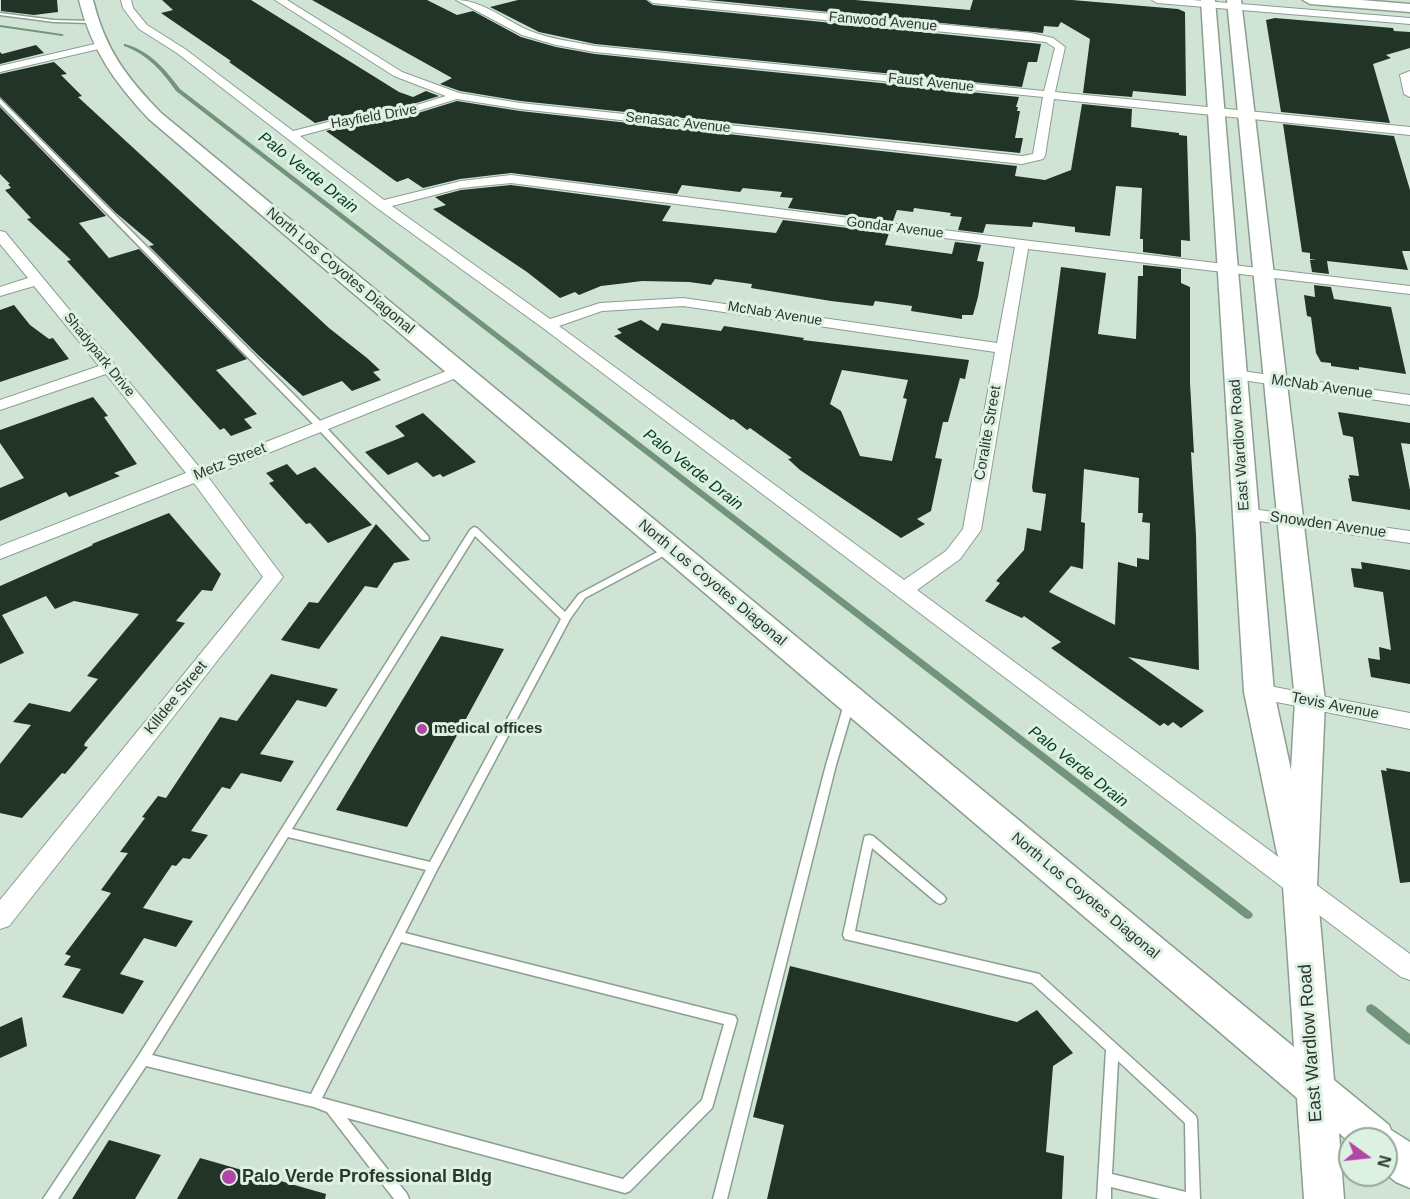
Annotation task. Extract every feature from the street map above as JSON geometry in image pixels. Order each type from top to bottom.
[{"type":"main road","name":"North Los Coyotes Diagonal","points":[[86,0],[99,46],[118,75],[155,116],[1361,1127]]},
{"type":"main road","points":[[1310,0],[1410,8]]},
{"type":"main road","name":"East Wardlow Road","points":[[1209,2],[1259,692],[1300,886]]},
{"type":"main road","name":"East Wardlow Road","points":[[1234,3],[1310,701],[1300,886],[1324,1199]]},
{"type":"main road","points":[[1398,1158],[1410,1168]]},
{"type":"street","points":[[126,0],[128,8],[143,27],[181,51],[382,205],[548,325],[1410,969]]},
{"type":"street","name":"Senasac Avenue","points":[[280,0],[398,74],[457,96],[531,107],[1022,160],[1039,156],[1049,95]]},
{"type":"street","name":"Faust Avenue","points":[[461,0],[526,33],[556,42],[595,49],[1410,131]]},
{"type":"street","name":"Fanwood Avenue","points":[[653,0],[1031,36],[1049,40],[1060,47],[1049,95]]},
{"type":"street","points":[[1157,0],[1234,3],[1410,21]]},
{"type":"street","points":[[0,69],[99,46]]},
{"type":"street","points":[[1410,74],[1405,75],[1410,94]]},
{"type":"street","name":"Hayfield Drive","points":[[290,135],[352,119],[401,113],[457,96]]},
{"type":"street","name":"Gondar Avenue","points":[[382,205],[426,191],[472,181],[510,179],[1022,244],[1410,290]]},
{"type":"street","name":"Shadypark Drive","points":[[0,235],[197,475]]},
{"type":"street","name":"Coralite Street","points":[[902,591],[953,555],[972,530],[1022,244]]},
{"type":"street","points":[[0,292],[38,280]]},
{"type":"street","name":"McNab Avenue","points":[[548,325],[600,307],[683,302],[1002,348]]},
{"type":"street","points":[[0,405],[109,368]]},
{"type":"street","name":"Metz Street","points":[[0,554],[460,371]]},
{"type":"street","name":"McNab Avenue","points":[[1235,375],[1410,400]]},
{"type":"street","name":"Killdee Street","points":[[0,918],[273,577],[197,475]]},
{"type":"street","name":"Snowden Avenue","points":[[1245,514],[1410,537]]},
{"type":"street","name":"Tevis Avenue","points":[[1259,692],[1410,721]]},
{"type":"lane","points":[[0,14],[54,21],[91,22]]},
{"type":"lane","points":[[0,101],[320,426],[425,538]]},
{"type":"lane","points":[[50,1199],[143,1059],[474,530],[566,618]]},
{"type":"lane","points":[[314,1101],[433,867],[566,618],[582,596],[671,548]]},
{"type":"lane","points":[[720,1199],[850,699]]},
{"type":"lane","points":[[285,832],[433,867]]},
{"type":"lane","points":[[940,899],[869,839],[849,935],[1035,978],[1191,1120],[1193,1199]]},
{"type":"lane","points":[[143,1059],[314,1101],[625,1186],[707,1104],[732,1020],[398,936]]},
{"type":"lane","points":[[1104,1199],[1112,1048]]},
{"type":"lane","points":[[331,1107],[402,1199]]},
{"type":"lane","points":[[1105,1179],[1188,1199]]},
{"type":"building","points":[[1,0],[57,0],[58,12],[34,15],[1,11]]},
{"type":"building","points":[[162,0],[251,0],[399,92],[413,97],[426,91],[439,96],[400,108],[352,114],[315,123],[161,13],[173,10]]},
{"type":"building","points":[[312,0],[427,0],[457,15],[473,11],[521,37],[556,47],[595,54],[1019,97],[1016,107],[1018,107],[1017,111],[1020,111],[1015,138],[1023,138],[1020,153],[520,101],[460,91],[440,84],[452,78]]},
{"type":"building","points":[[518,0],[646,0],[653,5],[1041,44],[1037,62],[1028,62],[1022,87],[595,44],[539,32],[490,7]]},
{"type":"building","points":[[708,0],[855,0],[970,10],[973,0],[1072,0],[1178,9],[1185,12],[1186,96],[1133,91],[1132,97],[1083,93],[1090,39],[1061,22],[1058,27],[1044,26],[1043,33]]},
{"type":"building","points":[[1275,18],[1393,28],[1394,31],[1410,32],[1410,48],[1386,55],[1391,58],[1373,64],[1390,123],[1281,112],[1266,20]]},
{"type":"building","points":[[36,45],[44,53],[0,64],[0,52],[2,54]]},
{"type":"building","points":[[54,62],[67,74],[61,75],[82,96],[78,97],[329,328],[380,370],[373,372],[381,380],[352,391],[342,381],[303,396],[258,355],[149,246],[154,245],[116,213],[0,97],[0,74]]},
{"type":"building","points":[[457,101],[520,111],[1017,166],[1015,176],[1045,180],[1071,170],[1082,104],[1132,109],[1131,127],[1187,136],[1190,241],[1181,240],[1181,257],[1143,252],[1143,239],[1140,239],[1142,188],[1116,186],[1110,236],[1075,232],[1075,227],[1033,222],[1032,227],[986,224],[983,233],[958,230],[962,217],[950,216],[951,213],[914,208],[913,212],[897,210],[893,221],[788,208],[793,198],[780,197],[782,192],[743,188],[740,192],[682,185],[677,194],[511,173],[460,179],[423,188],[408,178],[397,182],[326,131],[352,124],[402,118]]},
{"type":"building","points":[[0,107],[106,216],[79,223],[109,258],[139,249],[247,359],[216,370],[257,414],[244,419],[252,428],[231,436],[224,428],[220,430],[67,261],[71,260],[27,219],[31,218],[5,190],[11,188],[8,184],[10,184],[0,174]]},
{"type":"building","points":[[1283,124],[1394,136],[1410,190],[1410,251],[1402,251],[1408,270],[1327,261],[1329,274],[1312,272],[1310,260],[1316,260],[1310,259],[1310,253],[1302,252]]},
{"type":"building","points":[[511,185],[671,206],[662,221],[776,233],[783,220],[889,233],[885,245],[952,254],[955,242],[981,245],[977,261],[984,262],[978,297],[973,315],[962,315],[962,319],[911,311],[912,306],[875,301],[873,306],[831,301],[751,288],[752,284],[715,279],[711,285],[642,281],[601,286],[579,295],[575,292],[560,298],[527,272],[433,209],[446,205],[435,197],[461,190]]},
{"type":"building","points":[[1143,265],[1181,269],[1181,283],[1190,287],[1190,383],[1194,453],[1191,452],[1196,535],[1199,670],[1128,657],[1204,711],[1181,728],[1173,722],[1168,726],[1164,723],[1160,726],[1051,648],[1061,642],[1024,616],[1022,618],[985,601],[1000,583],[996,581],[1024,550],[1027,528],[1041,531],[1046,494],[1033,492],[1032,487],[1061,267],[1106,273],[1098,334],[1136,339],[1138,276],[1143,276]],"holes":[[[1084,469],[1139,478],[1138,513],[1143,513],[1142,522],[1150,523],[1149,560],[1137,558],[1137,567],[1118,562],[1115,625],[1049,592],[1071,566],[1083,569],[1085,523],[1081,522]]]},
{"type":"building","points":[[1314,285],[1331,287],[1334,299],[1391,307],[1406,374],[1359,367],[1359,370],[1331,366],[1331,363],[1321,362],[1316,353],[1311,317],[1307,316],[1304,295],[1315,297]]},
{"type":"building","points":[[14,305],[30,325],[49,339],[53,338],[69,359],[0,382],[0,310]]},
{"type":"building","points":[[641,320],[658,331],[662,323],[721,331],[724,326],[804,338],[803,340],[969,360],[965,379],[960,378],[948,422],[943,422],[935,458],[942,459],[931,511],[917,519],[925,524],[901,538],[800,470],[788,459],[792,458],[750,428],[747,430],[733,419],[731,420],[614,336],[622,333],[617,329]],"holes":[[[842,370],[908,380],[903,398],[907,399],[892,461],[860,456],[841,411],[830,404]]]},
{"type":"building","points":[[93,397],[108,416],[104,417],[137,464],[114,473],[120,476],[69,497],[66,492],[0,521],[0,488],[24,478],[0,443],[0,430]]},
{"type":"building","points":[[1338,412],[1410,423],[1410,444],[1401,443],[1410,490],[1410,510],[1352,501],[1348,478],[1350,479],[1349,475],[1359,476],[1353,437],[1343,435]]},
{"type":"building","points":[[423,413],[476,462],[443,477],[440,474],[433,477],[417,462],[388,475],[365,452],[405,436],[395,426]]},
{"type":"building","points":[[287,464],[297,475],[315,467],[372,525],[328,543],[310,523],[306,524],[269,483],[274,481],[266,473]]},
{"type":"building","points":[[169,513],[221,574],[212,591],[202,590],[176,621],[185,623],[85,743],[84,746],[88,747],[65,774],[62,773],[22,818],[0,813],[0,764],[31,725],[13,722],[29,703],[70,712],[98,679],[87,676],[139,614],[74,601],[55,609],[46,596],[2,615],[24,653],[0,664],[0,586],[92,544]]},
{"type":"building","points":[[376,524],[410,560],[394,563],[377,588],[365,586],[319,649],[281,640],[309,602],[318,603]]},
{"type":"building","points":[[1361,562],[1410,570],[1410,684],[1371,677],[1368,658],[1380,660],[1379,647],[1391,650],[1383,592],[1354,587],[1351,568],[1362,569]]},
{"type":"building","name":"medical offices","points":[[441,636],[504,649],[407,827],[336,810]]},
{"type":"building","points":[[271,674],[338,689],[326,707],[297,700],[260,754],[294,761],[281,782],[241,773],[230,789],[222,787],[191,831],[208,835],[190,859],[183,858],[176,866],[172,865],[143,908],[193,921],[176,947],[144,938],[120,974],[144,981],[123,1014],[62,997],[81,969],[64,965],[71,956],[65,954],[111,893],[101,890],[128,853],[120,852],[145,818],[142,817],[158,796],[166,798],[220,717],[237,721]]},
{"type":"building","points":[[1386,768],[1410,772],[1410,882],[1400,883],[1381,770],[1387,771]]},
{"type":"building","points":[[790,966],[1017,1022],[1037,1010],[1073,1053],[1053,1066],[1046,1152],[1064,1156],[1062,1199],[767,1199],[784,1125],[753,1117]]},
{"type":"building","points":[[22,1017],[27,1046],[0,1058],[0,1027]]},
{"type":"building","points":[[109,1140],[161,1155],[135,1199],[72,1199]]},
{"type":"building","name":"Palo Verde Professional Bldg","points":[[200,1158],[326,1194],[325,1199],[177,1199]]},
{"type":"waterway","name":"Palo Verde Drain","points":[[0,26],[62,35]]},
{"type":"waterway","name":"Palo Verde Drain","points":[[125,45],[149,57],[178,90],[1248,915]]},
{"type":"waterway","name":"Palo Verde Drain","points":[[1371,1009],[1410,1040]]},
{"type":"place","name":"medical offices","points":[[422,729]]},
{"type":"place","name":"Palo Verde Professional Bldg","points":[[229,1177]]}]
